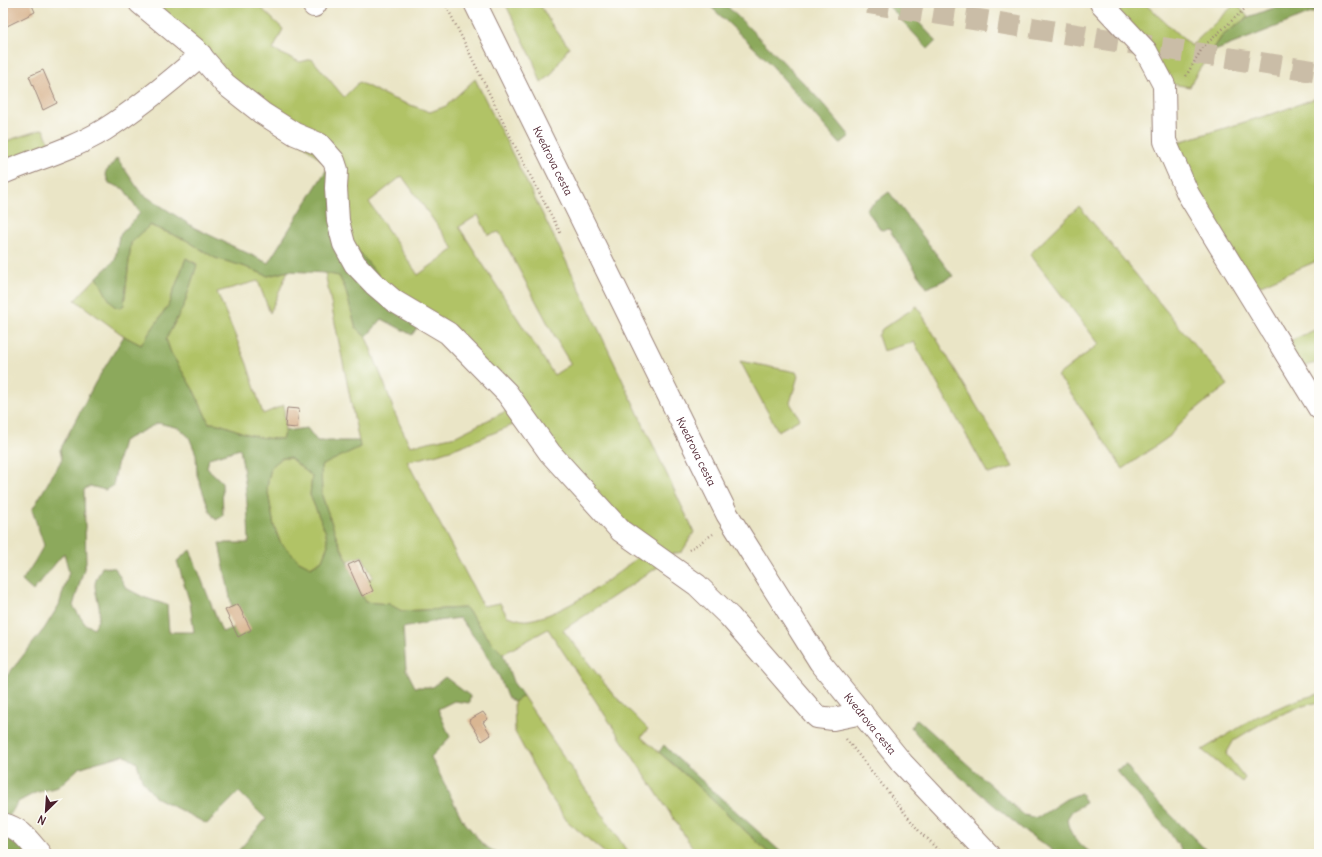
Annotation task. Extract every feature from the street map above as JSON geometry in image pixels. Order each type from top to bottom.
[{"type":"street","points":[[140,3],[195,49],[225,84],[262,113],[295,134],[319,144],[334,161],[337,170],[336,188],[338,221],[344,244],[355,264],[369,279],[394,301],[448,333],[507,393],[550,453],[620,531],[697,585],[730,616],[816,717],[833,719],[862,713]]},
{"type":"street","name":"Kvedrova cesta","points":[[475,3],[727,514],[820,662],[902,763],[988,854]]},
{"type":"street","points":[[1101,3],[1146,50],[1164,85],[1165,141],[1188,194],[1319,408]]},
{"type":"street","points":[[3,173],[68,148],[103,130],[173,80],[201,55]]},
{"type":"street","points":[[3,824],[13,826],[24,834],[40,854]]},
{"type":"path","points":[[1184,79],[1203,46],[1249,5],[1254,3]]},
{"type":"path","points":[[668,564],[715,533]]},
{"type":"green space","points":[[148,3],[256,3],[283,29],[273,50],[300,62],[312,59],[344,97],[359,82],[391,98],[430,112],[446,106],[475,79],[571,271],[694,532],[682,552],[668,555],[586,490],[520,401],[363,268],[346,233],[343,179],[251,99]],"holes":[[[402,176],[454,249],[418,275],[369,202]],[[478,215],[488,235],[499,232],[571,364],[554,375],[459,227]]]},
{"type":"green space","points":[[505,3],[539,3],[552,25],[569,47],[551,75],[541,83],[533,60]]},
{"type":"green space","points":[[707,3],[724,3],[805,84],[850,136],[840,144],[767,60]]},
{"type":"green space","points":[[886,3],[901,3],[936,41],[928,49]]},
{"type":"green space","points":[[1112,3],[1144,3],[1191,46],[1236,3],[1248,17],[1222,36],[1193,79],[1190,87],[1172,84]]},
{"type":"green space","points":[[1288,3],[1319,3],[1319,10],[1212,52],[1222,36],[1248,17]]},
{"type":"green space","points":[[1319,97],[1319,260],[1254,288],[1193,191],[1175,143],[1275,113]]},
{"type":"green space","points":[[43,129],[51,146],[3,167],[3,142]]},
{"type":"green space","points":[[117,158],[141,193],[195,228],[268,263],[330,164],[334,221],[419,325],[412,335],[382,319],[366,337],[356,328],[345,288],[339,276],[325,273],[288,271],[268,276],[243,266],[215,258],[186,240],[150,225],[131,243],[124,305],[120,308],[115,307],[108,298],[97,277],[115,260],[119,236],[140,213],[124,189],[109,183],[105,173]]},
{"type":"green space","points":[[889,192],[953,276],[927,288],[889,229],[881,230],[866,209]]},
{"type":"green space","points":[[1079,206],[1228,385],[1181,422],[1170,436],[1123,469],[1066,386],[1057,376],[1099,344],[1030,254]]},
{"type":"green space","points":[[149,225],[186,240],[215,258],[243,266],[268,276],[288,271],[270,313],[258,281],[217,292],[247,364],[263,414],[284,405],[285,431],[282,439],[259,437],[246,434],[220,424],[209,423],[194,391],[171,353],[166,339],[184,305],[197,264],[186,258],[168,306],[141,345],[124,336],[75,300],[97,277],[115,307],[121,308],[124,305],[131,243]]},
{"type":"green space","points":[[186,258],[197,265],[184,305],[166,339],[171,353],[194,391],[209,423],[220,424],[246,434],[266,438],[282,439],[285,431],[307,428],[317,441],[359,441],[360,447],[321,466],[322,496],[338,541],[365,602],[389,604],[402,611],[466,608],[492,643],[503,654],[513,682],[523,696],[514,702],[507,697],[500,678],[483,649],[460,618],[430,622],[403,628],[406,669],[415,687],[433,687],[445,677],[470,696],[469,703],[454,701],[438,709],[450,737],[431,757],[462,819],[483,845],[499,854],[239,854],[238,851],[266,819],[239,792],[207,824],[155,797],[142,780],[137,763],[124,755],[79,768],[58,787],[35,793],[18,802],[8,818],[3,817],[3,681],[44,629],[59,605],[69,572],[64,553],[33,591],[22,581],[44,545],[32,510],[62,459],[60,450],[95,383],[124,336],[141,345],[168,306]],"holes":[[[158,423],[179,428],[189,437],[196,454],[197,475],[210,512],[216,520],[223,516],[222,482],[207,468],[209,458],[240,449],[244,473],[249,543],[219,543],[236,627],[222,632],[190,550],[177,561],[190,603],[194,632],[169,632],[167,605],[143,597],[126,588],[115,568],[102,567],[96,580],[95,585],[99,606],[99,616],[94,628],[85,624],[73,606],[86,562],[84,490],[90,486],[105,490],[113,486],[123,441]],[[282,458],[290,458],[312,476],[310,495],[326,533],[328,545],[322,560],[311,567],[299,561],[280,542],[274,526],[267,487],[271,467]]]},
{"type":"green space","points":[[325,273],[339,276],[345,288],[356,328],[366,337],[395,414],[410,446],[456,436],[508,410],[520,422],[450,450],[407,461],[483,606],[500,603],[507,616],[525,620],[542,617],[588,594],[641,554],[661,565],[563,630],[611,692],[648,729],[641,737],[690,779],[770,854],[700,854],[695,851],[548,629],[503,654],[492,643],[466,608],[401,611],[389,604],[365,602],[358,583],[373,577],[362,556],[348,561],[338,541],[322,496],[321,465],[360,447]]},
{"type":"green space","points":[[917,306],[1013,467],[988,474],[914,342],[883,351],[878,336],[882,329]]},
{"type":"green space","points":[[1319,328],[1319,362],[1300,368],[1285,343]]},
{"type":"green space","points":[[740,361],[796,372],[798,376],[790,403],[800,419],[778,431]]},
{"type":"green space","points":[[282,458],[290,458],[312,476],[310,495],[326,533],[328,545],[322,560],[310,567],[299,561],[280,542],[274,526],[267,487],[271,467]]},
{"type":"green space","points":[[1319,694],[1319,702],[1299,707],[1266,721],[1234,740],[1226,754],[1245,778],[1242,782],[1202,750],[1260,715],[1300,699]]},
{"type":"green space","points":[[523,696],[629,854],[606,854],[567,821],[548,793],[515,732],[514,702]]},
{"type":"green space","points":[[917,719],[1024,815],[1037,818],[1066,799],[1081,793],[1086,803],[1072,811],[1067,819],[1068,825],[1072,835],[1092,854],[1058,854],[1026,832],[933,754],[911,727]]},
{"type":"green space","points":[[664,745],[782,853],[770,854],[659,752]]},
{"type":"green space","points":[[1126,765],[1141,785],[1203,847],[1215,854],[1184,854],[1168,830],[1116,770]]},
{"type":"green space","points":[[3,836],[20,841],[29,854],[3,854]]},
{"type":"building","points":[[3,3],[31,3],[35,12],[3,28]]},
{"type":"building","points":[[43,70],[57,103],[43,110],[29,76]]},
{"type":"building","points":[[287,408],[299,409],[297,428],[285,427]]},
{"type":"building","points":[[359,560],[373,591],[362,596],[348,565]]},
{"type":"building","points":[[238,604],[251,630],[238,637],[225,610]]},
{"type":"building","points":[[483,712],[488,719],[483,722],[491,735],[482,741],[469,720]]},
{"type":"tunnel","points":[[868,3],[1319,72]]}]
